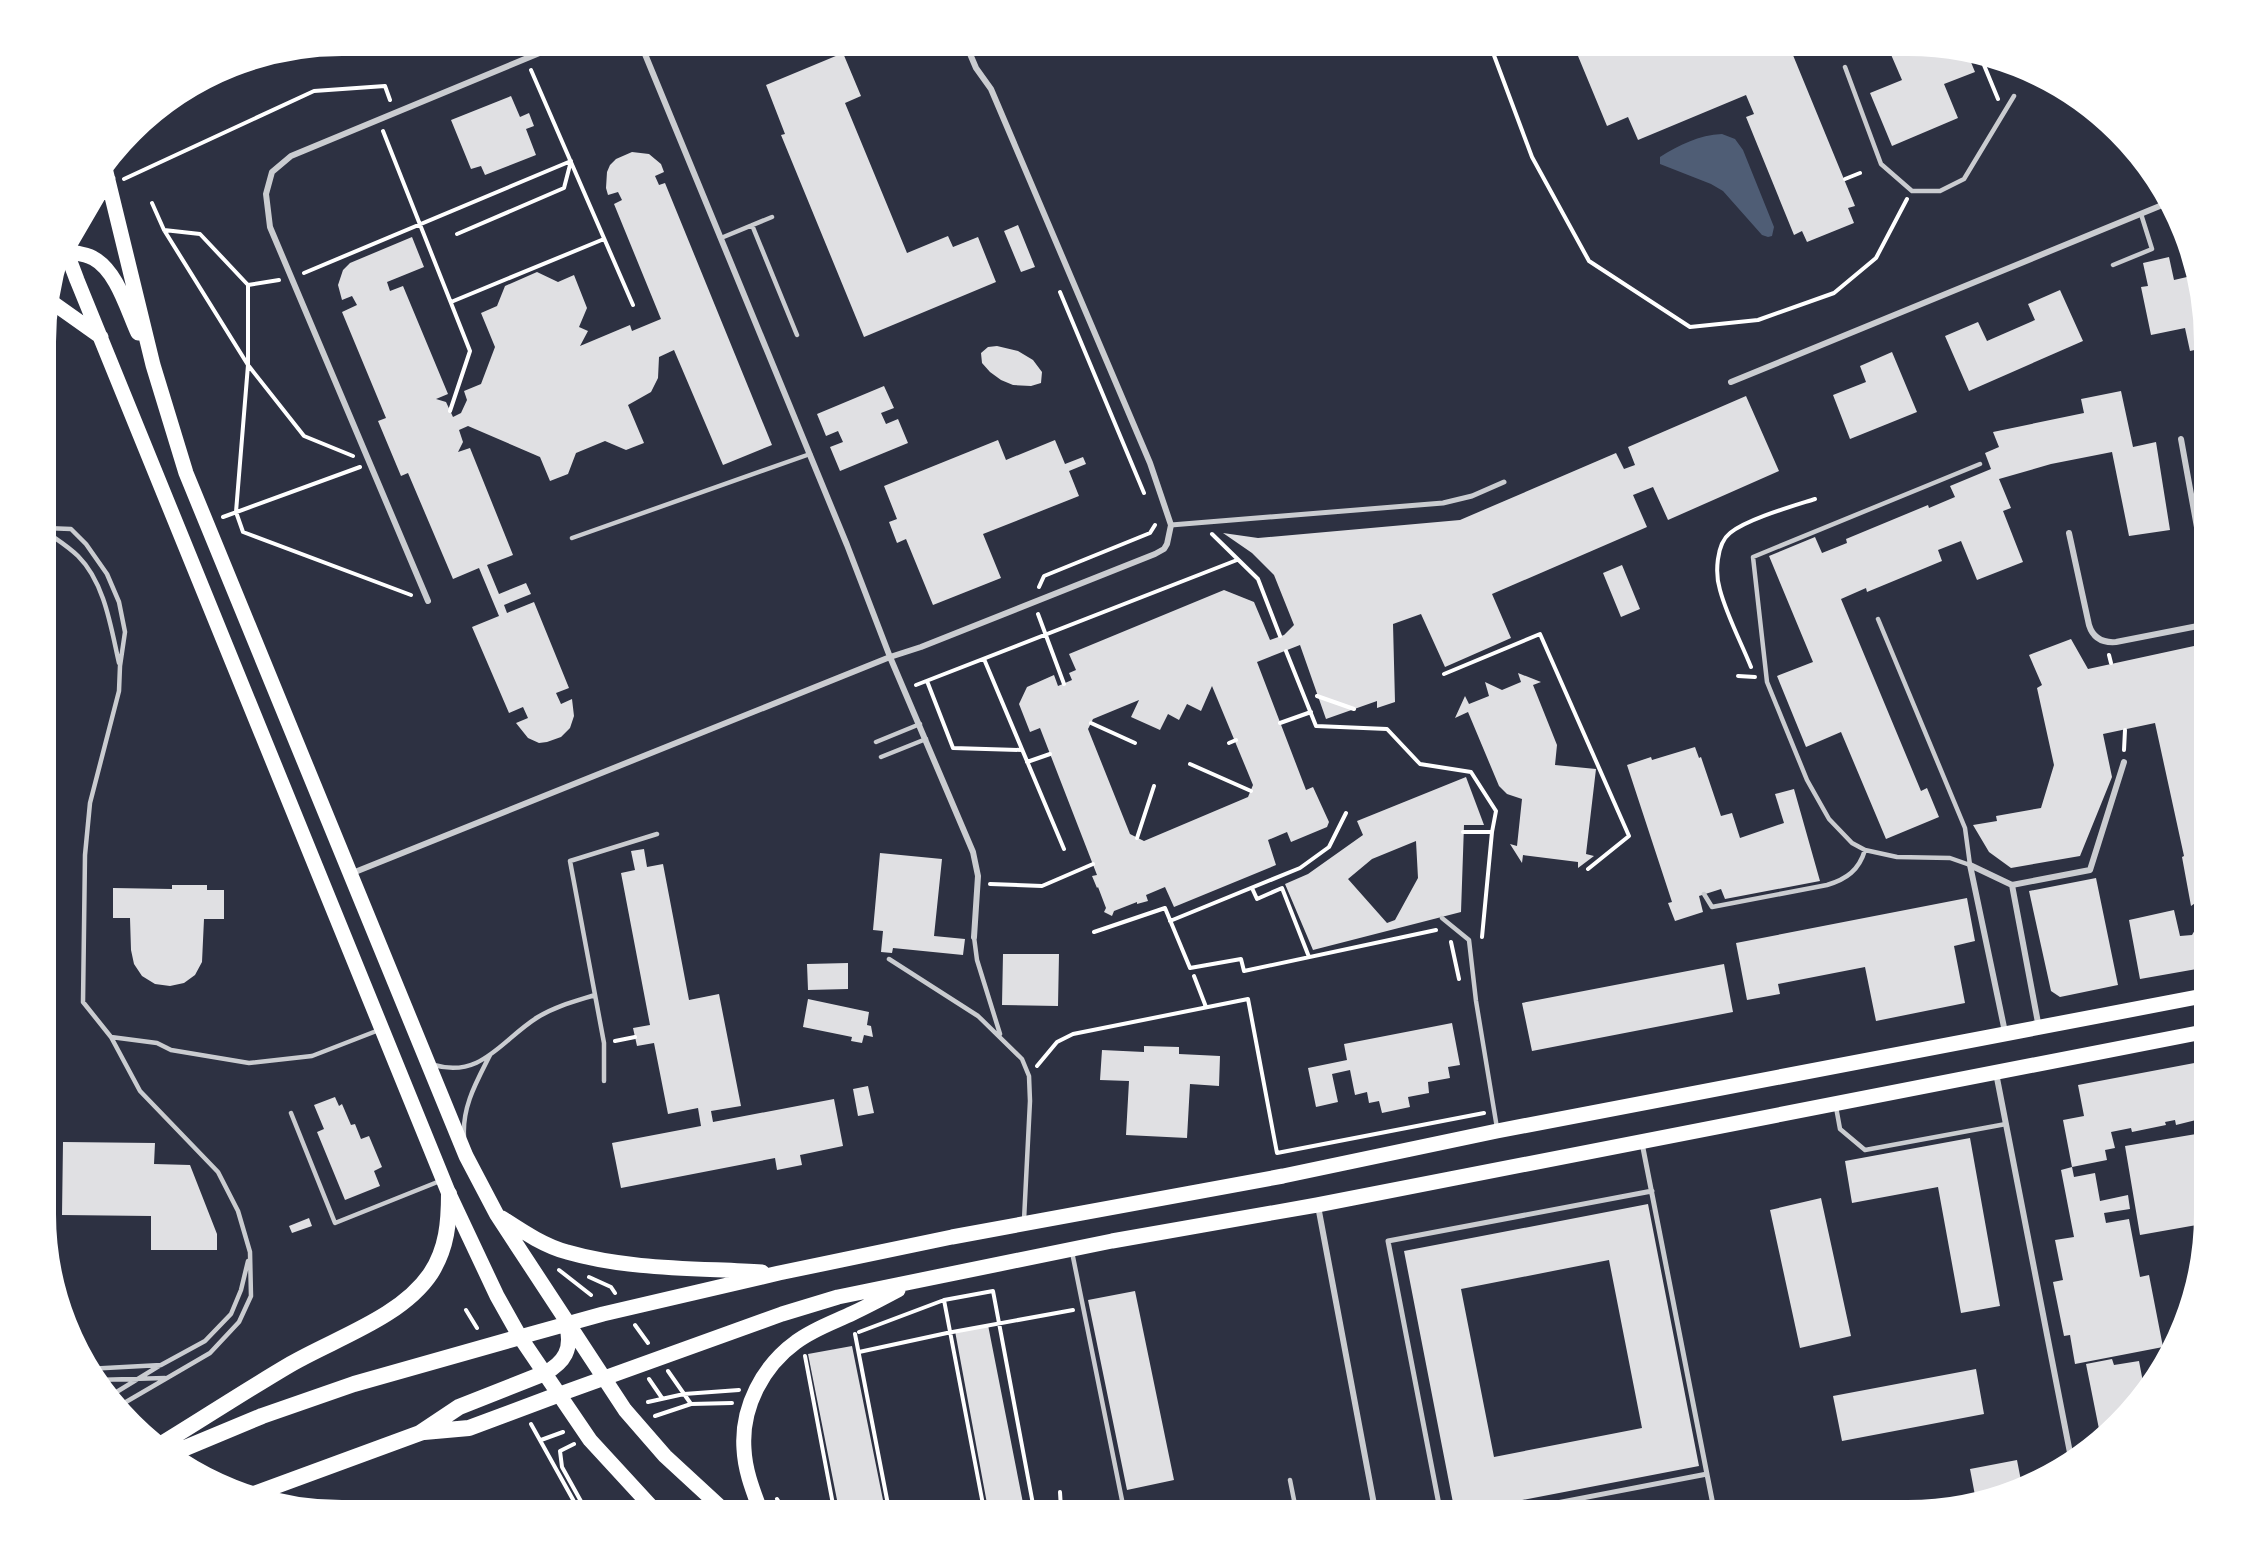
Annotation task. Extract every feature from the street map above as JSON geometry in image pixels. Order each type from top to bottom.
[{"type":"highway","points":[[164,1443],[292,1363],[371,1322],[406,1299],[431,1272],[441,1254],[449,1225],[446,1187]]},
{"type":"highway","points":[[176,1452],[253,1420],[354,1384],[520,1337]]},
{"type":"highway","points":[[259,1492],[420,1433],[459,1407],[545,1373]]},
{"type":"highway","points":[[420,1433],[469,1428],[560,1394]]},
{"type":"main road","points":[[76,229],[112,176]]},
{"type":"main road","points":[[112,176],[153,365],[183,465],[466,1156],[497,1215],[625,1410],[665,1456],[717,1504]]},
{"type":"main road","points":[[69,249],[91,257],[105,269],[118,288],[153,365]]},
{"type":"main road","points":[[67,254],[446,1187],[497,1296],[520,1337],[590,1440],[649,1504]]},
{"type":"main road","points":[[55,304],[101,337]]},
{"type":"main road","points":[[520,1337],[779,1273],[1023,1223],[1271,1178],[1497,1131],[2198,997]]},
{"type":"main road","points":[[560,1394],[782,1314],[838,1297],[1072,1249],[1317,1205],[2198,1033]]},
{"type":"main road","points":[[497,1215],[531,1236],[565,1252],[620,1263],[779,1273]]},
{"type":"main road","points":[[758,1504],[750,1483],[744,1448],[750,1405],[768,1368],[796,1342],[916,1280]]},
{"type":"main road","points":[[545,1373],[565,1358],[570,1346],[567,1324]]},
{"type":"street","points":[[428,601],[270,227],[266,194],[272,172],[291,156],[542,52]]},
{"type":"street","points":[[644,52],[810,454],[890,657],[974,852],[978,884],[974,937]]},
{"type":"street","points":[[350,874],[1161,551],[1169,540],[1171,525],[1148,459],[991,89],[976,68],[969,52]]},
{"type":"street","points":[[1731,382],[2164,204]]},
{"type":"street","points":[[2181,439],[2198,533]]},
{"type":"street","points":[[1171,525],[1443,503],[1472,496],[1504,482]]},
{"type":"street","points":[[2068,533],[2089,625],[2094,636],[2104,642],[2116,642],[2198,626]]},
{"type":"street","points":[[1970,866],[2012,885],[2090,870],[2124,762]]},
{"type":"street","points":[[1970,866],[2006,1035]]},
{"type":"street","points":[[2012,885],[2039,1028]]},
{"type":"street","points":[[1996,1073],[2070,1455]]},
{"type":"street","points":[[1642,1142],[1713,1504]]},
{"type":"street","points":[[1439,1504],[1388,1241],[1652,1191]]},
{"type":"street","points":[[1317,1205],[1374,1504]]},
{"type":"street","points":[[1551,1504],[1707,1474]]},
{"type":"lane","points":[[1845,67],[1881,164],[1912,191],[1940,191],[1964,179],[2014,96]]},
{"type":"lane","points":[[2113,265],[2152,249],[2141,214]]},
{"type":"lane","points":[[721,238],[772,217]]},
{"type":"lane","points":[[752,225],[796,335]]},
{"type":"lane","points":[[572,538],[810,454]]},
{"type":"lane","points":[[1878,619],[1965,828],[1970,866],[1950,858],[1897,857],[1865,850],[1840,832],[1820,806],[1767,682],[1753,558],[1980,464]]},
{"type":"lane","points":[[52,529],[71,529],[86,544],[107,574],[119,602],[125,632],[119,691],[90,803],[85,855],[83,1002],[111,1037],[140,1091],[218,1172],[238,1211],[250,1252],[251,1296],[239,1322],[210,1353],[123,1404]]},
{"type":"lane","points":[[52,535],[80,558],[94,580],[106,607],[120,666]]},
{"type":"lane","points":[[876,742],[920,724]]},
{"type":"lane","points":[[881,757],[926,739]]},
{"type":"lane","points":[[604,1081],[604,1043],[570,861],[657,834]]},
{"type":"lane","points":[[1704,894],[1712,907],[1827,885],[1843,880],[1857,869],[1865,850]]},
{"type":"lane","points":[[1442,918],[1469,940],[1476,1001],[1497,1131]]},
{"type":"lane","points":[[974,937],[976,954],[1001,1036]]},
{"type":"lane","points":[[889,959],[964,1006],[1001,1036],[1022,1059],[1029,1076],[1030,1101],[1023,1223]]},
{"type":"lane","points":[[427,1063],[447,1069],[459,1069],[490,1055],[544,1013],[595,995]]},
{"type":"lane","points":[[111,1037],[157,1043],[171,1050],[249,1063],[312,1056],[381,1029]]},
{"type":"lane","points":[[466,1156],[463,1125],[466,1109],[471,1092],[490,1055]]},
{"type":"lane","points":[[1835,1103],[1840,1129],[1865,1150],[2006,1124]]},
{"type":"lane","points":[[291,1113],[335,1223],[446,1187]]},
{"type":"lane","points":[[1072,1249],[1123,1504]]},
{"type":"lane","points":[[115,1393],[205,1341],[231,1314],[241,1290],[250,1252]]},
{"type":"lane","points":[[97,1368],[161,1365]]},
{"type":"lane","points":[[105,1380],[169,1378]]},
{"type":"lane","points":[[1290,1480],[1295,1504]]},
{"type":"path","points":[[1493,52],[1532,157],[1589,261],[1690,327],[1758,320],[1834,293],[1876,258],[1912,191]]},
{"type":"path","points":[[526,59],[633,305]]},
{"type":"path","points":[[1983,62],[2004,114]]},
{"type":"path","points":[[112,176],[314,90],[385,86],[395,113]]},
{"type":"path","points":[[379,120],[470,351],[450,411]]},
{"type":"path","points":[[248,285],[292,278],[571,161]]},
{"type":"path","points":[[458,234],[564,188],[571,161]]},
{"type":"path","points":[[1845,179],[1860,173]]},
{"type":"path","points":[[152,203],[164,230],[248,365],[304,436],[370,464]]},
{"type":"path","points":[[164,230],[200,234],[248,285],[248,365],[236,512],[243,532],[428,601]]},
{"type":"path","points":[[451,302],[604,239]]},
{"type":"path","points":[[1059,288],[1147,500]]},
{"type":"path","points":[[206,524],[370,464]]},
{"type":"path","points":[[1037,591],[1044,576],[1150,533],[1154,530],[1155,520]]},
{"type":"path","points":[[1200,523],[1258,579],[1280,636]]},
{"type":"path","points":[[904,690],[1237,560]]},
{"type":"path","points":[[1034,602],[1064,684]]},
{"type":"path","points":[[1444,674],[1540,634],[1629,836],[1588,869]]},
{"type":"path","points":[[1286,651],[1316,726],[1386,729],[1420,764],[1471,772],[1496,811],[1492,832],[1463,832]]},
{"type":"path","points":[[984,659],[1064,849]]},
{"type":"path","points":[[1738,676],[1755,677]]},
{"type":"path","points":[[927,681],[953,748],[1022,750]]},
{"type":"path","points":[[1317,696],[1354,709]]},
{"type":"path","points":[[1280,723],[1311,712]]},
{"type":"path","points":[[1091,723],[1135,743]]},
{"type":"path","points":[[2124,762],[2125,730]]},
{"type":"path","points":[[1229,743],[1236,740]]},
{"type":"path","points":[[1027,762],[1050,754]]},
{"type":"path","points":[[1190,764],[1251,791]]},
{"type":"path","points":[[1137,838],[1154,786]]},
{"type":"path","points":[[1170,921],[1300,868],[1329,847],[1346,813]]},
{"type":"path","points":[[978,884],[1042,886],[1093,864]]},
{"type":"path","points":[[1252,888],[1257,899],[1282,888],[1309,957]]},
{"type":"path","points":[[1094,932],[1165,908],[1190,968],[1241,959],[1244,971],[1375,943]]},
{"type":"path","points":[[1194,976],[1206,1007]]},
{"type":"path","points":[[1029,1076],[1052,1046],[1067,1036],[1248,999],[1277,1153],[1494,1111]]},
{"type":"path","points":[[604,1043],[635,1037]]},
{"type":"path","points":[[585,1256],[583,1274],[611,1287],[624,1310],[691,1404]]},
{"type":"path","points":[[559,1269],[591,1295]]},
{"type":"path","points":[[845,1338],[944,1300],[993,1291],[1033,1504]]},
{"type":"path","points":[[944,1300],[983,1504]]},
{"type":"path","points":[[466,1310],[477,1328]]},
{"type":"path","points":[[859,1352],[950,1332],[1075,1310]]},
{"type":"path","points":[[855,1334],[888,1504]]},
{"type":"path","points":[[815,1351],[803,1356],[833,1504]]},
{"type":"path","points":[[648,1379],[662,1398]]},
{"type":"path","points":[[648,1402],[684,1394],[742,1389]]},
{"type":"path","points":[[528,1418],[575,1504]]},
{"type":"path","points":[[541,1440],[565,1432]]},
{"type":"path","points":[[1060,1492],[1061,1504]]},
{"type":"path","points":[[774,1494],[780,1504]]},
{"type":"water","points":[[1722,134],[1735,139],[1743,150],[1774,227],[1772,236],[1762,235],[1723,191],[1660,164],[1660,157],[1682,145],[1705,136]]},
{"type":"building","points":[[1588,52],[1792,52],[1855,206],[1848,208],[1854,223],[1807,242],[1802,231],[1794,235],[1746,117],[1754,114],[1746,95],[1638,140],[1628,117],[1607,126],[1578,56]]},
{"type":"building","points":[[1890,52],[1927,53],[1970,59],[1975,72],[1944,84],[1958,118],[1892,146],[1870,93],[1902,80]]},
{"type":"building","points":[[843,53],[861,96],[845,103],[907,253],[948,236],[953,247],[978,237],[996,282],[864,337],[781,135],[785,134],[766,85]]},
{"type":"building","points":[[511,96],[520,117],[529,113],[534,126],[526,129],[536,155],[485,175],[481,166],[471,169],[451,120]]},
{"type":"building","points":[[632,152],[649,154],[661,164],[664,172],[655,176],[659,185],[665,183],[772,445],[723,465],[674,350],[659,357],[658,378],[651,392],[628,405],[644,443],[626,450],[605,441],[576,453],[568,474],[550,481],[540,457],[468,426],[459,430],[463,442],[458,452],[470,448],[513,555],[487,565],[499,594],[526,583],[531,594],[504,605],[507,613],[534,602],[569,688],[556,693],[561,704],[572,699],[574,716],[570,728],[561,737],[539,743],[528,738],[516,723],[528,718],[523,707],[509,713],[472,627],[499,616],[479,568],[453,579],[408,473],[401,476],[378,421],[386,418],[342,312],[357,305],[352,296],[342,300],[338,285],[343,270],[350,263],[412,237],[424,267],[387,282],[390,291],[403,286],[448,394],[436,399],[446,402],[453,417],[461,413],[467,400],[464,391],[481,384],[495,347],[481,313],[497,306],[505,286],[537,272],[558,282],[574,275],[587,308],[579,327],[588,331],[580,346],[630,325],[632,331],[661,319],[614,204],[622,200],[618,192],[608,195],[606,188],[610,165],[616,159]]},
{"type":"building","points":[[1018,225],[1035,267],[1021,272],[1004,231]]},
{"type":"building","points":[[2169,257],[2174,280],[2191,276],[2198,324],[2198,349],[2190,351],[2185,328],[2151,335],[2141,287],[2148,286],[2143,263]]},
{"type":"building","points":[[2060,290],[2083,341],[1969,391],[1945,336],[1978,322],[1987,341],[2035,320],[2028,304]]},
{"type":"building","points":[[997,346],[1018,351],[1033,360],[1042,372],[1041,383],[1031,386],[1013,385],[990,372],[982,363],[981,353],[988,347]]},
{"type":"building","points":[[1892,352],[1917,412],[1850,439],[1833,395],[1866,382],[1860,366]]},
{"type":"building","points":[[884,386],[894,408],[881,413],[886,424],[898,419],[908,443],[840,471],[830,447],[843,442],[838,431],[826,436],[817,414]]},
{"type":"building","points":[[2121,391],[2133,447],[2156,442],[2170,530],[2129,536],[2112,452],[2051,464],[1999,479],[2011,508],[2003,511],[2023,562],[1977,580],[1961,541],[1938,550],[1942,561],[1867,592],[1866,588],[1841,599],[1921,791],[1927,788],[1939,817],[1886,839],[1841,732],[1806,747],[1777,676],[1813,662],[1769,556],[1815,537],[1822,553],[1847,543],[1846,539],[1928,505],[1929,508],[1955,497],[1950,486],[1991,469],[1985,453],[1999,447],[1993,432],[2084,413],[2081,399]]},
{"type":"building","points":[[1746,396],[1779,471],[1668,520],[1653,487],[1633,495],[1647,527],[1492,594],[1511,638],[1445,667],[1421,614],[1393,624],[1395,702],[1377,708],[1377,701],[1326,719],[1300,645],[1257,662],[1306,790],[1313,787],[1329,822],[1327,827],[1291,842],[1287,832],[1268,840],[1276,865],[1174,907],[1165,887],[1146,895],[1148,901],[1137,904],[1137,902],[1114,911],[1112,916],[1104,912],[1106,908],[1092,876],[1097,875],[1040,728],[1030,732],[1019,704],[1027,687],[1054,675],[1058,686],[1072,680],[1069,673],[1076,670],[1069,654],[1224,590],[1254,602],[1270,640],[1284,635],[1294,625],[1274,575],[1252,553],[1223,533],[1258,538],[1460,520],[1616,453],[1624,469],[1635,465],[1628,447]],"holes":[[[1212,686],[1253,785],[1248,797],[1144,841],[1130,834],[1088,729],[1093,719],[1139,700],[1131,717],[1160,730],[1168,714],[1179,720],[1187,704],[1201,711]]]},
{"type":"building","points":[[998,440],[1006,460],[1055,440],[1065,464],[1083,457],[1086,464],[1069,471],[1079,496],[983,534],[1001,578],[933,605],[906,539],[897,543],[889,522],[897,519],[884,486]]},
{"type":"building","points":[[1622,565],[1640,609],[1621,617],[1603,573]]},
{"type":"building","points":[[2071,639],[2088,669],[2194,646],[2198,668],[2198,901],[2191,906],[2182,857],[2184,856],[2155,723],[2103,734],[2112,777],[2080,856],[2011,868],[1989,852],[1973,825],[1997,821],[1996,816],[2041,808],[2054,765],[2037,688],[2042,685],[2029,655]]},
{"type":"building","points":[[1518,673],[1541,682],[1533,685],[1557,745],[1555,765],[1596,769],[1586,854],[1594,856],[1578,868],[1578,862],[1523,855],[1522,863],[1510,844],[1517,846],[1522,799],[1507,794],[1499,786],[1468,712],[1455,718],[1465,696],[1469,704],[1489,696],[1485,682],[1502,690],[1521,682]]},
{"type":"building","points":[[1695,747],[1699,758],[1701,757],[1721,816],[1732,813],[1740,838],[1784,823],[1775,794],[1794,789],[1820,881],[1725,899],[1721,889],[1699,896],[1703,912],[1675,921],[1668,903],[1672,902],[1627,765]]},
{"type":"building","points":[[1466,777],[1484,825],[1464,825],[1461,912],[1313,950],[1285,884],[1308,874],[1363,835],[1357,821]],"holes":[[[1416,841],[1418,878],[1395,920],[1387,923],[1348,879],[1372,859]]]},
{"type":"building","points":[[644,849],[647,867],[663,864],[689,1000],[719,994],[741,1106],[711,1111],[713,1122],[834,1099],[843,1146],[800,1155],[802,1165],[777,1170],[775,1158],[621,1188],[612,1143],[701,1126],[698,1108],[668,1114],[654,1043],[637,1046],[633,1028],[650,1025],[621,873],[635,870],[631,851]]},
{"type":"building","points":[[880,853],[942,859],[934,936],[965,939],[963,955],[893,948],[892,953],[881,952],[883,931],[873,930]]},
{"type":"building","points":[[2096,878],[2118,985],[2060,997],[2051,991],[2029,891]]},
{"type":"building","points":[[172,885],[207,885],[207,890],[224,890],[224,919],[204,919],[202,962],[195,975],[184,983],[170,986],[155,984],[142,976],[134,964],[130,918],[113,918],[113,888],[172,889]]},
{"type":"building","points":[[1967,898],[1975,941],[1954,946],[1965,1003],[1876,1021],[1865,967],[1778,984],[1780,994],[1747,1000],[1736,943]]},
{"type":"building","points":[[2174,910],[2180,936],[2192,935],[2198,925],[2198,969],[2140,979],[2129,920]]},
{"type":"building","points":[[1003,954],[1059,954],[1058,1006],[1002,1005]]},
{"type":"building","points":[[848,963],[848,989],[808,990],[807,964]]},
{"type":"building","points":[[1724,964],[1733,1012],[1532,1051],[1522,1003]]},
{"type":"building","points":[[808,999],[869,1012],[867,1025],[871,1026],[873,1037],[864,1035],[862,1043],[851,1041],[852,1037],[803,1027]]},
{"type":"building","points":[[1452,1023],[1460,1065],[1448,1067],[1450,1078],[1428,1082],[1429,1093],[1408,1097],[1410,1107],[1382,1113],[1379,1101],[1369,1103],[1367,1092],[1355,1095],[1350,1070],[1332,1074],[1338,1102],[1316,1107],[1308,1068],[1347,1060],[1344,1044]]},
{"type":"building","points":[[1144,1046],[1179,1047],[1179,1054],[1220,1056],[1219,1086],[1190,1084],[1187,1138],[1126,1135],[1129,1081],[1100,1080],[1102,1050],[1144,1052]]},
{"type":"building","points":[[2198,1062],[2198,1120],[2176,1125],[2175,1120],[2165,1122],[2166,1125],[2132,1132],[2131,1128],[2111,1132],[2115,1148],[2105,1150],[2107,1160],[2072,1167],[2063,1120],[2084,1116],[2078,1085]]},
{"type":"building","points":[[868,1086],[874,1113],[858,1116],[853,1089]]},
{"type":"building","points":[[335,1097],[339,1106],[342,1104],[351,1125],[355,1124],[361,1139],[369,1136],[382,1167],[374,1171],[380,1186],[345,1200],[317,1132],[324,1129],[314,1105]]},
{"type":"building","points":[[2198,1134],[2198,1225],[2140,1235],[2125,1146]]},
{"type":"building","points":[[1970,1138],[2000,1306],[1961,1313],[1938,1187],[1852,1203],[1845,1161]]},
{"type":"building","points":[[63,1142],[155,1143],[154,1164],[190,1165],[217,1234],[217,1250],[151,1250],[151,1216],[62,1215]]},
{"type":"building","points":[[2072,1167],[2074,1177],[2095,1173],[2100,1201],[2128,1195],[2130,1209],[2104,1213],[2106,1223],[2129,1219],[2140,1277],[2149,1275],[2163,1347],[2075,1364],[2070,1335],[2064,1336],[2053,1282],[2063,1280],[2055,1240],[2074,1237],[2061,1170]]},
{"type":"building","points":[[1821,1198],[1851,1336],[1800,1348],[1770,1210]]},
{"type":"building","points":[[1648,1204],[1699,1466],[1502,1504],[1453,1504],[1404,1251]],"holes":[[[1609,1260],[1642,1428],[1494,1457],[1461,1289]]]},
{"type":"building","points":[[309,1218],[312,1226],[292,1233],[289,1226]]},
{"type":"building","points":[[1135,1291],[1174,1480],[1127,1490],[1088,1300]]},
{"type":"building","points":[[988,1325],[1023,1503],[987,1504],[955,1331]]},
{"type":"building","points":[[852,1346],[884,1504],[838,1504],[808,1354]]},
{"type":"building","points":[[2112,1359],[2114,1365],[2139,1361],[2143,1384],[2126,1406],[2100,1432],[2086,1364]]},
{"type":"building","points":[[1976,1369],[1984,1414],[1842,1441],[1833,1396]]},
{"type":"building","points":[[2017,1460],[2021,1481],[1975,1497],[1970,1469]]}]
